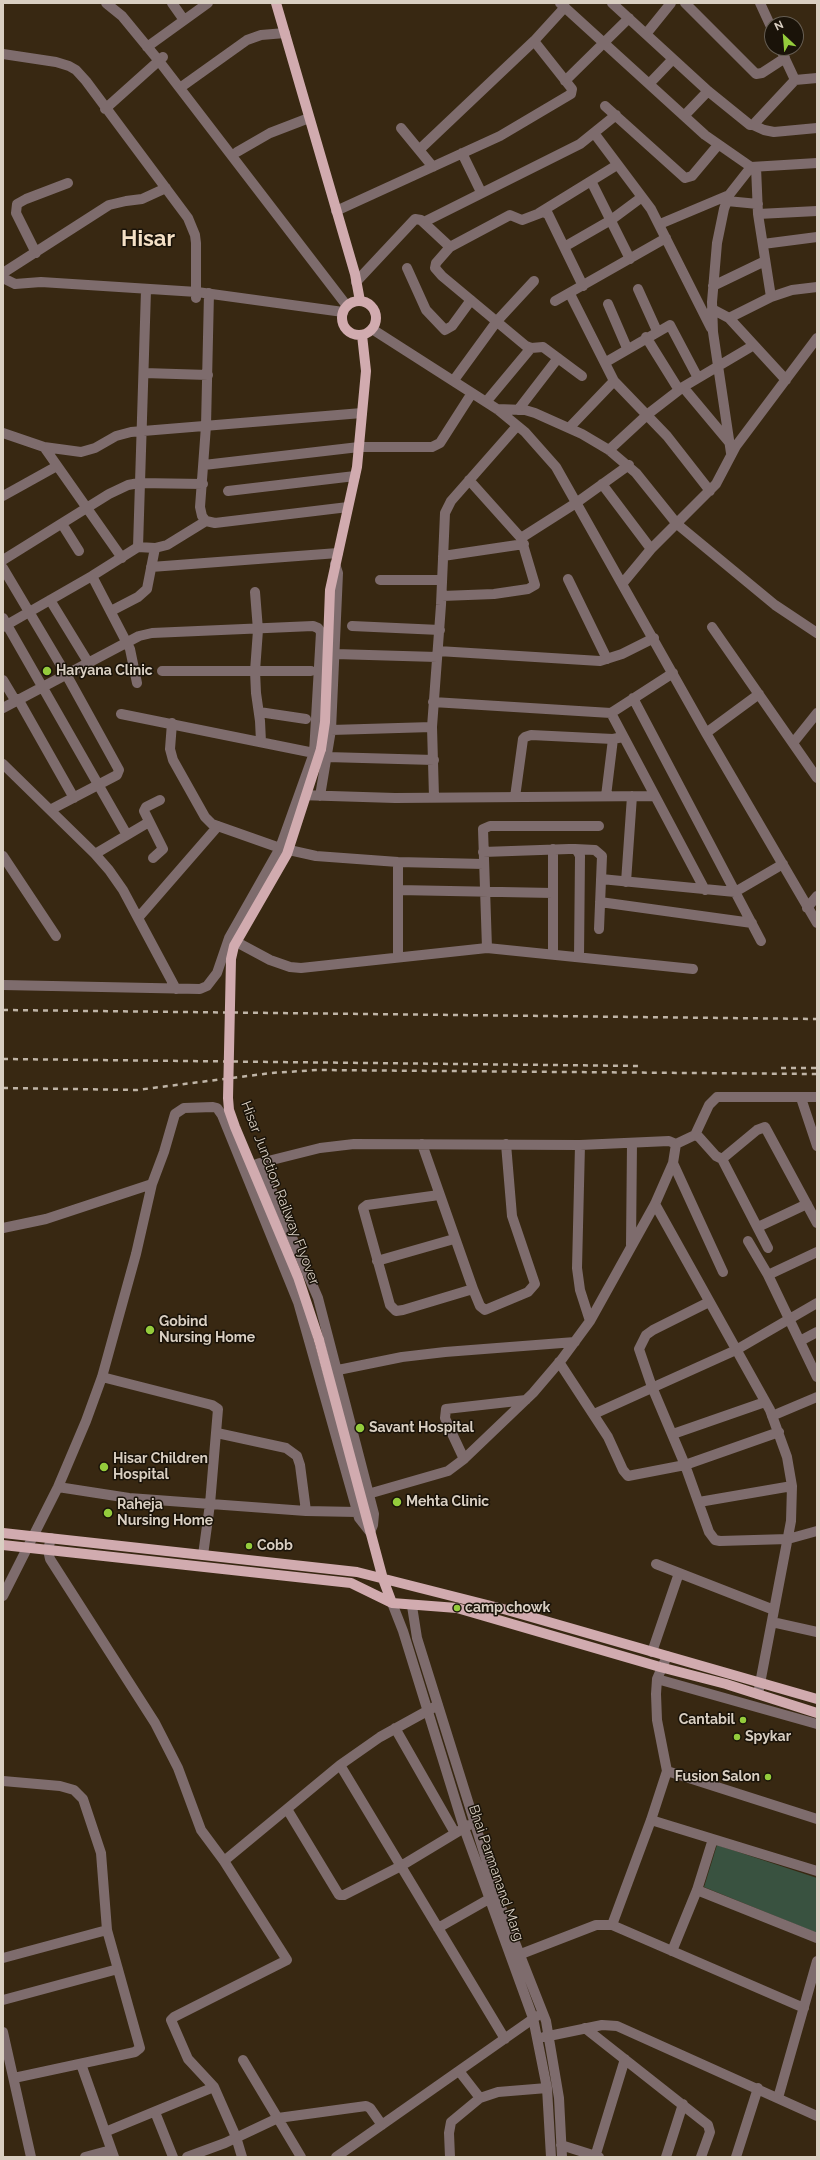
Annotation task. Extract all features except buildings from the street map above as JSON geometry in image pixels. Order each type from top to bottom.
[{"type":"main road","points":[[276,3],[356,282],[349,308],[346,329],[353,334],[362,335],[372,330],[376,319],[375,313],[371,307],[349,308]]},
{"type":"main road","name":"Hisar Junction Railway Flyover","points":[[362,335],[366,371],[359,447],[355,476],[330,590],[325,722],[321,753],[287,854],[234,946],[231,959],[228,1098],[229,1110],[233,1121],[298,1276],[319,1340],[370,1532],[392,1603]]},
{"type":"main road","points":[[3,1533],[357,1572],[507,1610],[817,1699]]},
{"type":"main road","points":[[3,1545],[351,1583],[392,1603],[412,1606],[457,1608],[758,1694],[817,1713]]},
{"type":"street","points":[[106,3],[122,16],[184,85],[237,152],[349,308]]},
{"type":"street","points":[[116,3],[133,20],[149,46]]},
{"type":"street","points":[[172,3],[184,20]]},
{"type":"street","points":[[149,46],[208,3]]},
{"type":"street","points":[[612,3],[708,91],[746,123],[774,132],[817,128]]},
{"type":"street","points":[[646,34],[670,3]]},
{"type":"street","points":[[685,3],[756,74],[762,73],[785,58],[795,80]]},
{"type":"street","points":[[760,3],[766,16]]},
{"type":"street","points":[[419,150],[534,41],[562,5],[648,84],[718,145],[753,167],[817,163]]},
{"type":"street","points":[[565,81],[628,18]]},
{"type":"street","points":[[184,85],[247,40],[261,35],[285,33]]},
{"type":"street","points":[[336,211],[500,136],[568,96],[572,92],[534,41]]},
{"type":"street","points":[[3,54],[56,62],[72,68],[86,81],[105,109],[188,218],[195,235],[197,295]]},
{"type":"street","points":[[105,109],[161,59]]},
{"type":"street","points":[[161,59],[349,308]]},
{"type":"street","points":[[648,84],[673,59]]},
{"type":"street","points":[[753,125],[795,80],[817,78]]},
{"type":"street","points":[[684,116],[708,91]]},
{"type":"street","points":[[605,106],[685,178],[692,176],[718,145]]},
{"type":"street","points":[[424,222],[481,192],[580,144],[616,116]]},
{"type":"street","points":[[237,152],[270,133],[309,118]]},
{"type":"street","points":[[401,128],[433,167]]},
{"type":"street","points":[[594,133],[642,197],[660,224],[713,332]]},
{"type":"street","points":[[462,153],[481,192]]},
{"type":"street","points":[[531,348],[442,276],[435,268],[436,263],[450,247],[510,216],[522,220],[539,213],[617,165]]},
{"type":"street","points":[[731,453],[713,332],[713,286],[717,243],[728,198],[753,167]]},
{"type":"street","points":[[753,167],[771,297]]},
{"type":"street","points":[[591,181],[630,259]]},
{"type":"street","points":[[36,253],[16,213],[17,204],[26,198],[68,183]]},
{"type":"street","points":[[3,273],[109,205],[126,200],[142,199],[166,188]]},
{"type":"street","points":[[564,247],[611,220],[642,197]]},
{"type":"street","points":[[660,224],[728,198],[758,209],[817,211]]},
{"type":"street","points":[[539,213],[548,214],[584,286]]},
{"type":"street","points":[[356,282],[411,222],[418,218],[450,247]]},
{"type":"street","points":[[763,244],[817,237]]},
{"type":"street","points":[[555,301],[570,294],[666,238]]},
{"type":"street","points":[[713,286],[766,261]]},
{"type":"street","points":[[407,268],[426,310],[445,330],[452,326],[471,300]]},
{"type":"street","points":[[3,278],[41,290],[146,292],[349,308]]},
{"type":"street","points":[[454,380],[497,321],[534,281]]},
{"type":"street","points":[[3,286],[20,284]]},
{"type":"street","points":[[729,318],[771,297],[792,290],[817,287]]},
{"type":"street","points":[[638,289],[657,331]]},
{"type":"street","points":[[138,547],[146,292]]},
{"type":"street","points":[[570,294],[606,362],[614,381],[648,414],[710,491]]},
{"type":"street","points":[[206,521],[200,507],[203,484],[206,426],[209,296]]},
{"type":"street","points":[[608,304],[627,348]]},
{"type":"street","points":[[712,309],[729,318],[786,380]]},
{"type":"street","points":[[606,362],[627,348],[668,325],[672,327],[698,378]]},
{"type":"street","points":[[372,330],[454,380],[486,402],[516,426],[546,454],[576,503],[706,732],[817,923]]},
{"type":"street","points":[[646,337],[681,389],[729,442]]},
{"type":"street","points":[[622,584],[651,550],[710,491],[723,473],[731,453],[817,338]]},
{"type":"street","points":[[609,450],[648,414],[681,389],[754,345]]},
{"type":"street","points":[[486,402],[531,348],[543,346],[582,376]]},
{"type":"street","points":[[518,410],[558,358]]},
{"type":"street","points":[[144,373],[208,375]]},
{"type":"street","points":[[570,428],[614,381]]},
{"type":"street","points":[[204,465],[359,447],[436,446],[440,443],[472,393]]},
{"type":"street","points":[[497,410],[518,410],[535,413],[570,428],[609,450],[629,465],[677,524],[774,605],[817,633]]},
{"type":"street","points":[[3,433],[44,447],[81,452],[95,448],[123,433],[362,413]]},
{"type":"street","points":[[434,797],[432,727],[440,630],[445,513],[451,501],[516,426]]},
{"type":"street","points":[[44,447],[122,558]]},
{"type":"street","points":[[443,556],[523,541],[629,465]]},
{"type":"street","points":[[3,496],[57,466]]},
{"type":"street","points":[[228,491],[355,476]]},
{"type":"street","points":[[442,596],[494,594],[533,588],[535,582],[523,541],[469,480]]},
{"type":"street","points":[[3,560],[118,489],[140,483],[203,484]]},
{"type":"street","points":[[602,484],[651,550]]},
{"type":"street","points":[[127,835],[43,686],[4,624],[29,612],[92,576],[138,547],[155,548],[167,545],[206,521],[215,523],[348,507]]},
{"type":"street","points":[[62,524],[79,551]]},
{"type":"street","points":[[111,611],[144,594],[148,585],[155,548]]},
{"type":"street","points":[[151,567],[338,553]]},
{"type":"street","points":[[3,984],[176,989],[200,989],[207,986],[217,973],[229,938],[280,848],[299,795],[332,730],[335,604],[338,574],[335,564]]},
{"type":"street","points":[[3,568],[66,674],[119,770],[117,775],[50,810]]},
{"type":"street","points":[[92,576],[127,641],[132,656],[137,684]]},
{"type":"street","points":[[568,579],[608,659]]},
{"type":"street","points":[[380,580],[442,580]]},
{"type":"street","points":[[255,592],[258,630],[255,671],[261,742]]},
{"type":"street","points":[[50,600],[88,662]]},
{"type":"street","points":[[3,708],[127,641],[152,633],[258,630],[313,626],[321,632],[320,796]]},
{"type":"street","points":[[352,626],[440,630]]},
{"type":"street","points":[[712,627],[817,778]]},
{"type":"street","points":[[335,654],[438,654],[593,661],[608,659],[654,638]]},
{"type":"street","points":[[162,671],[311,671]]},
{"type":"street","points":[[433,702],[611,713],[673,673]]},
{"type":"street","points":[[3,680],[74,798]]},
{"type":"street","points":[[706,732],[759,694]]},
{"type":"street","points":[[633,698],[761,941]]},
{"type":"street","points":[[259,712],[306,719]]},
{"type":"street","points":[[611,713],[705,890]]},
{"type":"street","points":[[121,714],[321,753],[434,760]]},
{"type":"street","points":[[793,743],[817,714]]},
{"type":"street","points":[[172,723],[170,749],[173,760],[205,817],[218,826],[280,848],[316,856],[398,862],[484,864]]},
{"type":"street","points":[[332,730],[432,727]]},
{"type":"street","points":[[514,797],[523,739],[525,737],[531,735],[613,739],[623,737]]},
{"type":"street","points":[[606,796],[613,739]]},
{"type":"street","points":[[3,764],[96,854],[109,870],[138,918],[176,989]]},
{"type":"street","points":[[299,795],[434,797],[654,796]]},
{"type":"street","points":[[626,882],[632,796]]},
{"type":"street","points":[[153,858],[163,849],[144,814],[145,809],[160,800]]},
{"type":"street","points":[[96,854],[149,822]]},
{"type":"street","points":[[138,918],[218,826]]},
{"type":"street","points":[[487,948],[482,833],[486,827],[600,826]]},
{"type":"street","points":[[483,852],[575,849],[599,852],[602,856],[599,929]]},
{"type":"street","points":[[575,849],[580,856],[579,957]]},
{"type":"street","points":[[553,850],[553,954]]},
{"type":"street","points":[[3,856],[56,936]]},
{"type":"street","points":[[398,862],[398,957]]},
{"type":"street","points":[[601,879],[735,892],[783,864]]},
{"type":"street","points":[[398,890],[553,893]]},
{"type":"street","points":[[807,908],[817,896]]},
{"type":"street","points":[[600,902],[752,923]]},
{"type":"street","points":[[229,938],[270,960],[290,967],[301,968],[487,948],[693,969]]},
{"type":"street","points":[[676,1144],[695,1135],[709,1106],[717,1097],[817,1097]]},
{"type":"street","points":[[801,1098],[817,1146]]},
{"type":"street","points":[[3,1596],[58,1487],[102,1377],[136,1254],[152,1184],[164,1152],[175,1114],[184,1108],[213,1107],[220,1111],[245,1168],[298,1302],[357,1512],[362,1524],[370,1532],[374,1520],[338,1370],[318,1298],[260,1163]]},
{"type":"street","points":[[722,1159],[757,1130],[765,1127],[817,1224]]},
{"type":"street","points":[[695,1135],[699,1137],[716,1156],[722,1159],[768,1248]]},
{"type":"street","points":[[245,1168],[260,1163],[339,1145],[580,1145],[670,1141],[676,1144]]},
{"type":"street","points":[[631,1245],[632,1143]]},
{"type":"street","points":[[422,1144],[454,1239],[480,1306],[485,1310],[528,1292],[535,1284],[512,1216],[506,1144]]},
{"type":"street","points":[[368,1494],[448,1471],[464,1459],[526,1400],[559,1362],[590,1321],[631,1245],[656,1204],[673,1163],[676,1144]]},
{"type":"street","points":[[580,1145],[577,1268],[580,1290],[590,1321]]},
{"type":"street","points":[[673,1163],[723,1272]]},
{"type":"street","points":[[3,1228],[46,1219],[152,1184]]},
{"type":"street","points":[[439,1195],[364,1206],[363,1212],[390,1305],[396,1311],[473,1289]]},
{"type":"street","points":[[656,1204],[765,1402],[779,1432],[787,1457],[792,1486],[792,1502],[788,1539],[758,1694]]},
{"type":"street","points":[[758,1228],[807,1204]]},
{"type":"street","points":[[377,1261],[454,1239]]},
{"type":"street","points":[[748,1241],[768,1275],[817,1377]]},
{"type":"street","points":[[768,1275],[817,1252]]},
{"type":"street","points":[[709,1302],[653,1330],[641,1341],[639,1349],[641,1360],[686,1465],[709,1532],[715,1540],[788,1539],[817,1531]]},
{"type":"street","points":[[594,1414],[736,1350],[817,1303]]},
{"type":"street","points":[[800,1341],[817,1332]]},
{"type":"street","points":[[338,1370],[402,1357],[445,1352],[574,1342]]},
{"type":"street","points":[[559,1362],[608,1436],[625,1474],[634,1475],[686,1465],[779,1432]]},
{"type":"street","points":[[102,1377],[216,1406],[218,1413],[217,1433],[203,1556]]},
{"type":"street","points":[[772,1416],[817,1397]]},
{"type":"street","points":[[464,1459],[445,1418],[446,1408],[526,1400]]},
{"type":"street","points":[[673,1434],[765,1402]]},
{"type":"street","points":[[217,1433],[286,1448],[297,1456],[300,1465],[306,1511]]},
{"type":"street","points":[[699,1502],[792,1486]]},
{"type":"street","points":[[58,1487],[129,1498],[306,1511],[357,1512]]},
{"type":"street","points":[[50,1538],[48,1550],[50,1559],[117,1660],[164,1739],[181,1774],[202,1830],[224,1861],[287,1960],[172,2018],[172,2024],[188,2059],[214,2088],[236,2137],[242,2157]]},
{"type":"street","points":[[656,1564],[774,1610]]},
{"type":"street","points":[[652,1652],[679,1573]]},
{"type":"street","name":"Bhai Parmanand Marg","points":[[392,1603],[403,1631],[427,1710],[460,1831],[489,1899],[533,2018],[547,2088],[551,2157]]},
{"type":"street","name":"Bhai Parmanand Marg","points":[[412,1606],[417,1638],[501,1907],[521,1954],[550,2035],[558,2098],[562,2157]]},
{"type":"street","points":[[772,1622],[817,1632]]},
{"type":"street","points":[[612,1925],[651,1820],[666,1771],[657,1720],[657,1679],[660,1667],[667,1656]]},
{"type":"street","points":[[657,1679],[817,1724]]},
{"type":"street","points":[[224,1861],[340,1765],[395,1728],[438,1705]]},
{"type":"street","points":[[395,1728],[460,1831]]},
{"type":"street","points":[[340,1765],[505,2039]]},
{"type":"street","points":[[666,1771],[817,1819]]},
{"type":"street","points":[[3,1780],[60,1786],[74,1790],[83,1799],[101,1853],[107,1930],[140,2048],[135,2052],[14,2078]]},
{"type":"street","points":[[287,1808],[339,1895],[344,1895],[401,1866],[474,1822]]},
{"type":"street","points":[[651,1820],[817,1871]]},
{"type":"street","points":[[672,1951],[697,1890],[713,1839]]},
{"type":"street","points":[[697,1890],[817,1938]]},
{"type":"street","points":[[438,1928],[489,1899]]},
{"type":"street","points":[[521,1954],[596,1925],[612,1925],[804,2008]]},
{"type":"street","points":[[3,1958],[107,1930]]},
{"type":"street","points":[[778,2098],[817,1962]]},
{"type":"street","points":[[3,2000],[118,1969]]},
{"type":"street","points":[[336,2157],[543,2012]]},
{"type":"street","points":[[538,2038],[602,2025],[617,2026],[758,2088],[817,2116]]},
{"type":"street","points":[[586,2028],[683,2104],[710,2129],[701,2157]]},
{"type":"street","points":[[3,2032],[6,2054],[14,2078],[31,2157]]},
{"type":"street","points":[[561,2145],[596,2157],[625,2059]]},
{"type":"street","points":[[243,2060],[300,2157]]},
{"type":"street","points":[[81,2064],[113,2153],[85,2157]]},
{"type":"street","points":[[459,2071],[480,2098]]},
{"type":"street","points":[[105,2132],[214,2088]]},
{"type":"street","points":[[450,2157],[449,2133],[451,2122],[480,2098],[498,2092],[547,2088]]},
{"type":"street","points":[[736,2157],[758,2088]]},
{"type":"street","points":[[666,2157],[683,2104]]},
{"type":"street","points":[[187,2157],[278,2118],[366,2106],[370,2108],[382,2125]]},
{"type":"street","points":[[156,2112],[173,2157]]},
{"type":"green space","points":[[717,1845],[817,1878],[817,1933],[704,1887]]},
{"type":"railway","points":[[3,1010],[817,1019]]},
{"type":"railway","points":[[3,1059],[641,1066]]},
{"type":"railway","points":[[781,1068],[817,1068]]},
{"type":"railway","points":[[3,1088],[137,1090],[271,1073],[317,1070],[817,1074]]},
{"type":"place","name":"Haryana Clinic","points":[[47,671]]},
{"type":"place","name":"Gobind Nursing Home","points":[[150,1330]]},
{"type":"place","name":"Savant Hospital","points":[[360,1428]]},
{"type":"place","name":"Hisar Children Hospital","points":[[104,1467]]},
{"type":"place","name":"Mehta Clinic","points":[[397,1502]]},
{"type":"place","name":"Raheja Nursing Home","points":[[108,1513]]},
{"type":"place","name":"Cobb","points":[[249,1546]]},
{"type":"place","name":"camp chowk","points":[[457,1608]]},
{"type":"place","name":"Cantabil","points":[[743,1720]]},
{"type":"place","name":"Spykar","points":[[737,1737]]},
{"type":"place","name":"Fusion Salon","points":[[768,1777]]},
{"type":"district","name":"Hisar","points":[[148,239]]}]
